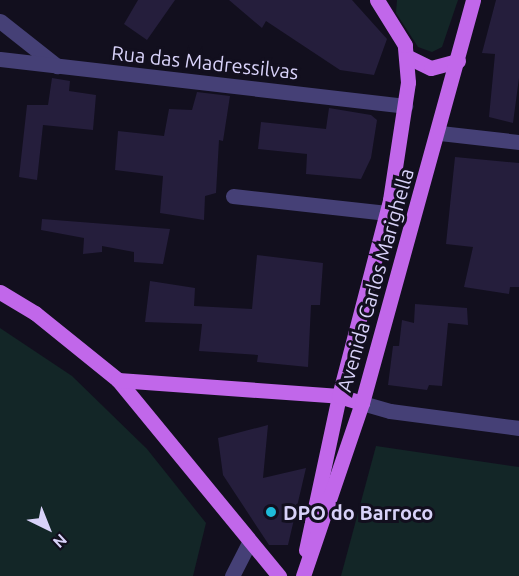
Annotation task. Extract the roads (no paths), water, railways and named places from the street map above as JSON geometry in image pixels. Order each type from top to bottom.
[{"type":"main road","points":[[377,0],[400,36],[408,57],[431,69],[458,61]]},
{"type":"main road","name":"Avenida Carlos Marighella","points":[[304,572],[362,403],[440,132],[473,0]]},
{"type":"main road","name":"Avenida Carlos Marighella","points":[[304,572],[307,535],[339,396],[387,213],[405,106],[408,57]]},
{"type":"main road","points":[[0,292],[35,313],[118,380],[279,576]]},
{"type":"main road","points":[[118,380],[339,396],[362,403]]},
{"type":"street","points":[[0,21],[57,67]]},
{"type":"street","name":"Rua das Madressilvas","points":[[0,59],[405,106]]},
{"type":"street","points":[[440,132],[519,142]]},
{"type":"street","points":[[233,195],[387,213]]},
{"type":"street","points":[[362,403],[390,411],[519,428]]},
{"type":"street","points":[[232,576],[249,542]]},
{"type":"place","name":"DPO do Barroco","points":[[271,512]]}]
